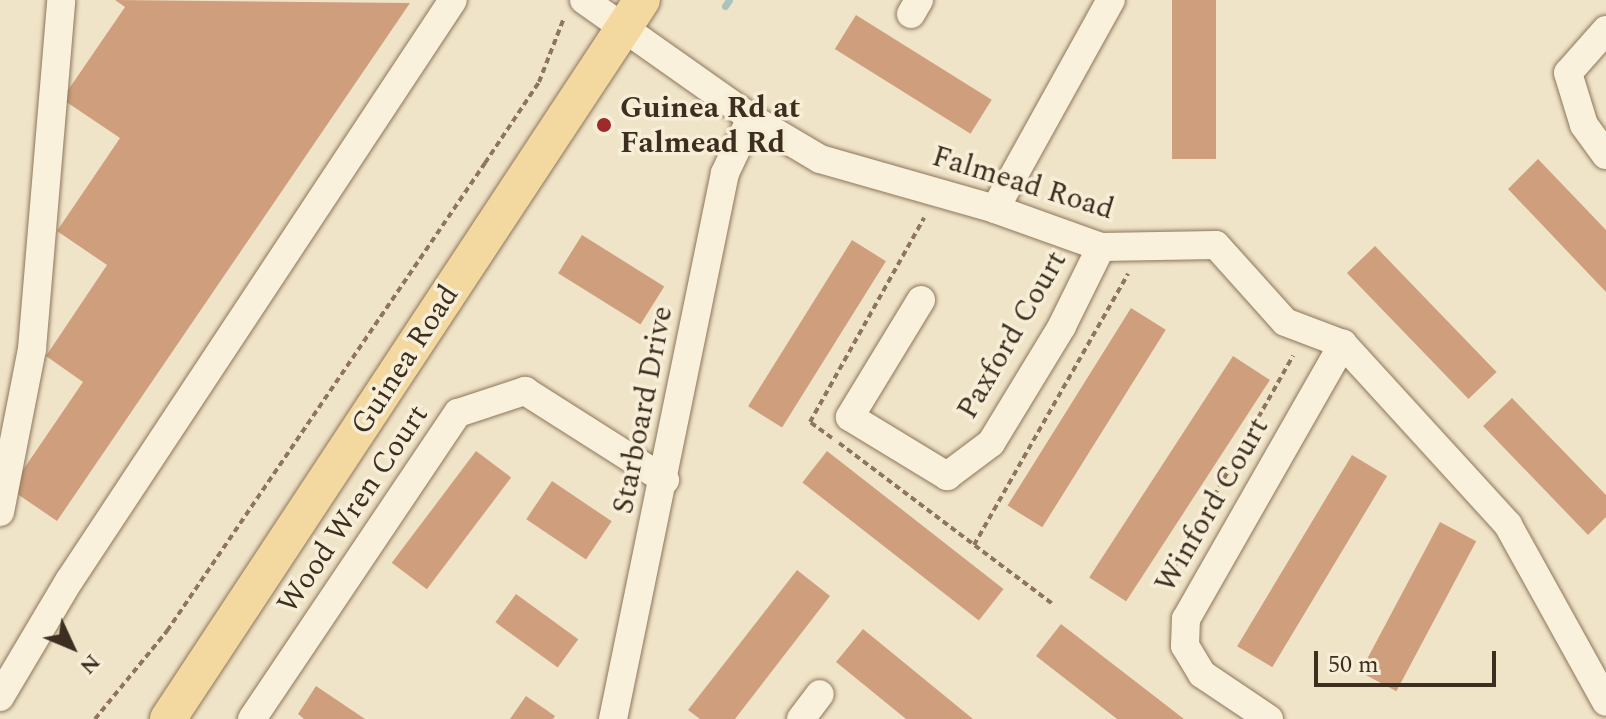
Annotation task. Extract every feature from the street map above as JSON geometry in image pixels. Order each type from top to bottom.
[{"type":"main road","name":"Guinea Road","points":[[168,719],[642,0]]},
{"type":"street","points":[[0,512],[32,349],[46,227],[61,0]]},
{"type":"street","points":[[0,697],[69,581],[453,0]]},
{"type":"street","points":[[995,209],[1111,0]]},
{"type":"street","name":"Falmead Road","points":[[574,8],[623,31],[751,118],[820,159],[995,209],[1101,247],[1216,245],[1285,322],[1343,344],[1508,525],[1606,702]]},
{"type":"street","points":[[1606,30],[1568,73],[1584,125],[1606,155]]},
{"type":"street","name":"Starboard Drive","points":[[613,719],[665,480],[725,173],[751,118]]},
{"type":"street","name":"Paxford Court","points":[[921,300],[850,417],[947,476],[991,443],[1062,326],[1101,247]]},
{"type":"street","name":"Winford Court","points":[[1269,719],[1202,674],[1185,646],[1186,619],[1343,344]]},
{"type":"street","name":"Wood Wren Court","points":[[252,719],[458,413],[525,391],[665,480]]},
{"type":"street","points":[[801,719],[820,694]]},
{"type":"path","points":[[95,719],[167,631],[485,163],[539,82],[574,8]]},
{"type":"path","points":[[924,218],[810,422],[1054,605]]},
{"type":"path","points":[[974,545],[1128,274]]},
{"type":"path","points":[[1165,583],[1293,356]]},
{"type":"building","points":[[115,0],[410,3],[57,521],[10,489],[83,382],[46,356],[107,265],[57,231],[120,138],[62,99],[125,7]]},
{"type":"building","points":[[1172,0],[1216,0],[1216,159],[1172,159]]},
{"type":"building","points":[[856,15],[992,100],[970,134],[835,49]]},
{"type":"building","points":[[1538,159],[1606,230],[1606,292],[1508,189]]},
{"type":"building","points":[[582,235],[664,286],[640,325],[558,273]]},
{"type":"building","points":[[852,240],[886,261],[782,427],[748,406]]},
{"type":"building","points":[[1375,246],[1497,372],[1469,399],[1347,273]]},
{"type":"building","points":[[1131,308],[1166,330],[1042,527],[1008,506]]},
{"type":"building","points":[[1233,356],[1270,380],[1126,601],[1089,577]]},
{"type":"building","points":[[1512,398],[1606,495],[1606,517],[1588,535],[1483,426]]},
{"type":"building","points":[[476,451],[511,477],[427,589],[392,563]]},
{"type":"building","points":[[827,451],[1004,589],[979,620],[802,483]]},
{"type":"building","points":[[1352,455],[1387,476],[1272,667],[1237,646]]},
{"type":"building","points":[[552,481],[612,521],[586,559],[526,519]]},
{"type":"building","points":[[1440,522],[1476,541],[1396,691],[1360,672]]},
{"type":"building","points":[[797,570],[830,596],[735,719],[700,719],[688,710]]},
{"type":"building","points":[[516,594],[578,639],[558,668],[495,622]]},
{"type":"building","points":[[1061,624],[1184,719],[1117,719],[1036,656]]},
{"type":"building","points":[[863,629],[973,719],[906,719],[836,662]]},
{"type":"building","points":[[316,686],[365,719],[304,719],[298,714]]},
{"type":"building","points":[[526,696],[555,716],[553,719],[510,719]]},
{"type":"waterway","points":[[725,6],[729,0]]},
{"type":"place","name":"Guinea Rd at Falmead Rd","points":[[604,125]]}]
